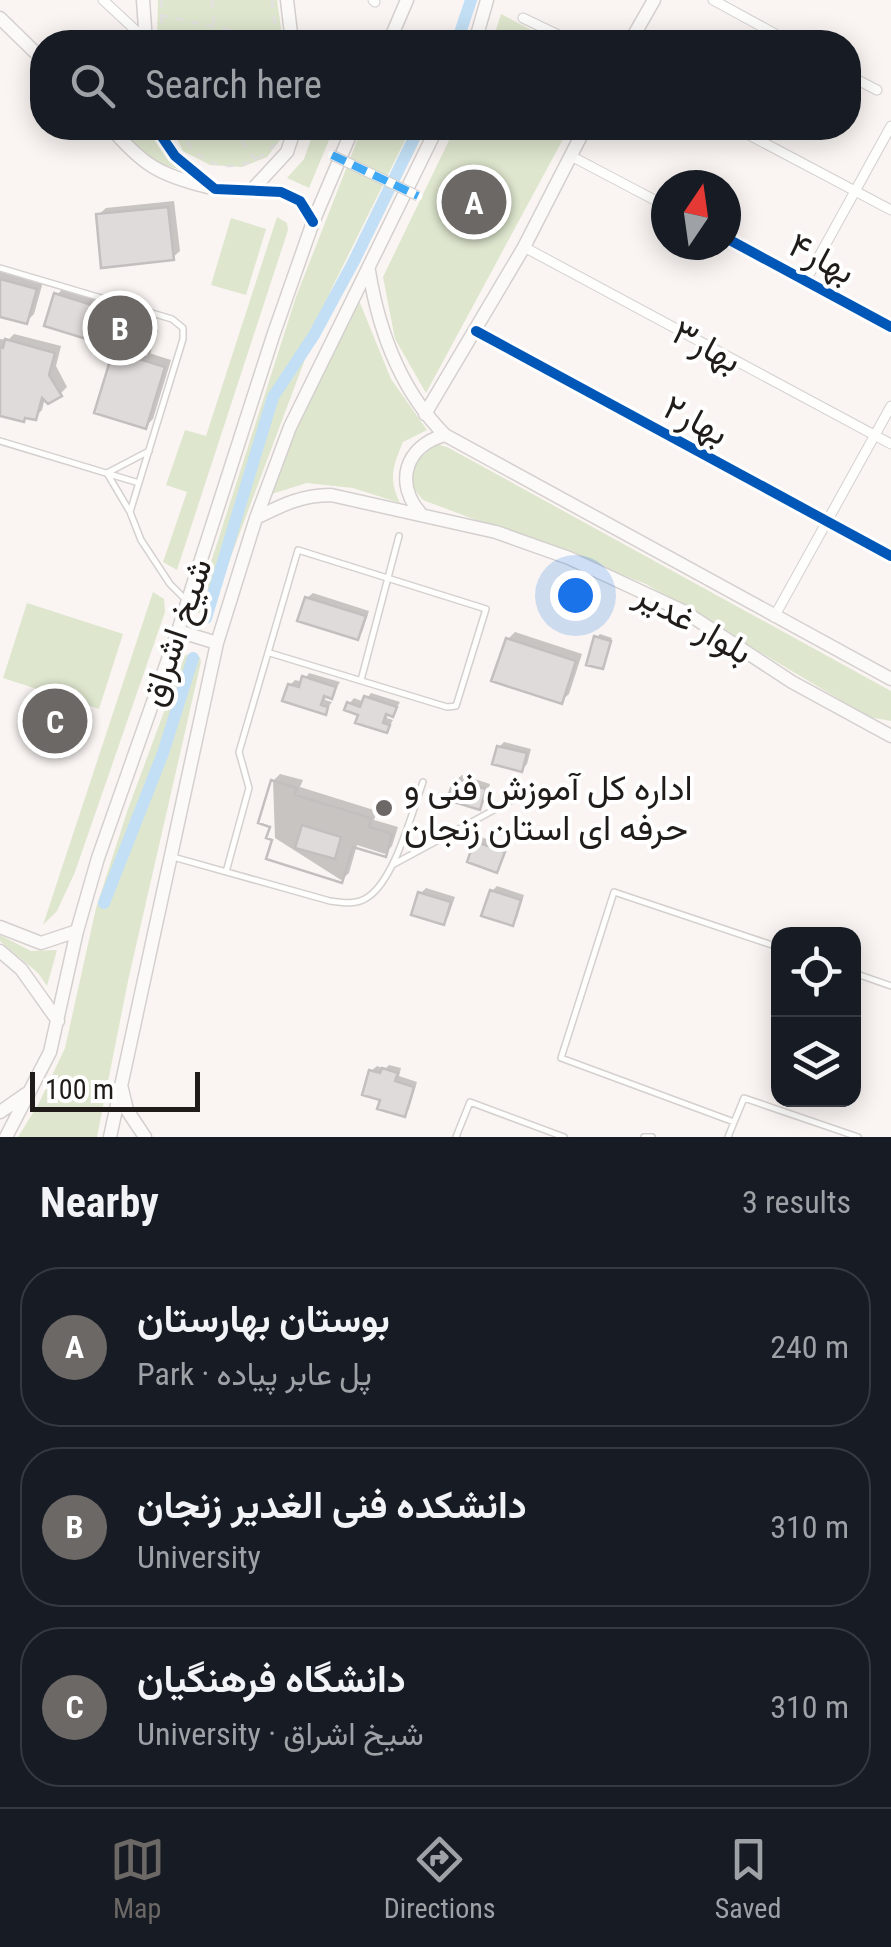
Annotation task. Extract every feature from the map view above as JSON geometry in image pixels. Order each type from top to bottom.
[{"type":"main road","points":[[143,0],[145,30]]},
{"type":"main road","points":[[287,0],[291,30]]},
{"type":"main road","points":[[395,30],[408,0]]},
{"type":"main road","points":[[479,30],[488,0]]},
{"type":"main road","points":[[637,30],[654,0]]},
{"type":"main road","points":[[0,18],[30,47]]},
{"type":"main road","points":[[122,140],[134,154],[166,176],[216,190],[281,192],[300,201],[313,222]]},
{"type":"main road","points":[[164,140],[175,156],[216,190]]},
{"type":"main road","points":[[252,191],[287,152],[291,140]]},
{"type":"main road","name":"شیخ اشراق","points":[[6,1137],[50,1052],[98,858],[178,632],[272,336],[348,140]]},
{"type":"main road","name":"شیخ اشراق","points":[[110,1137],[217,644],[256,518],[290,427],[430,140]]},
{"type":"main road","points":[[425,414],[476,332],[580,140]]},
{"type":"main road","name":"بلوار غدیر","points":[[369,270],[376,315],[393,358],[425,414],[445,435],[891,679]]},
{"type":"main road","points":[[421,514],[406,489],[409,460],[430,439],[445,435]]},
{"type":"main road","name":"بلوار غدیر","points":[[256,518],[310,495],[331,495],[496,532],[628,583],[686,612],[792,682],[890,736]]},
{"type":"main road","points":[[178,632],[217,644]]},
{"type":"main road","points":[[0,927],[41,943],[77,931]]},
{"type":"main road","points":[[0,950],[21,969],[58,1021]]},
{"type":"main road","points":[[120,1081],[127,1110],[144,1137]]},
{"type":"main road","points":[[0,1112],[28,1092]]},
{"type":"street","points":[[102,0],[134,30]]},
{"type":"street","points":[[713,0],[768,30]]},
{"type":"street","points":[[523,18],[548,30]]},
{"type":"street","points":[[861,82],[876,90]]},
{"type":"street","points":[[806,280],[891,126]]},
{"type":"street","points":[[759,140],[891,210]]},
{"type":"street","points":[[332,155],[418,196]]},
{"type":"street","points":[[571,156],[651,198]]},
{"type":"street","name":"بهار۳","points":[[524,246],[891,444]]},
{"type":"street","name":"بهار۴","points":[[741,246],[891,327]]},
{"type":"street","name":"بهار۲","points":[[476,332],[891,556]]},
{"type":"street","points":[[774,617],[891,406]]},
{"type":"lane","points":[[0,268],[172,319],[182,328],[130,512]]},
{"type":"lane","points":[[0,440],[139,483]]},
{"type":"lane","points":[[107,474],[148,451]]},
{"type":"lane","points":[[107,474],[130,512],[141,540],[187,602]]},
{"type":"lane","points":[[361,680],[399,536]]},
{"type":"lane","points":[[226,872],[249,788],[238,752],[298,550],[486,609],[456,706],[270,653]]},
{"type":"lane","points":[[170,856],[348,904],[366,900],[391,865],[424,782]]},
{"type":"lane","points":[[391,865],[516,798]]},
{"type":"lane","points":[[734,1122],[560,1058],[614,892],[771,946]]},
{"type":"lane","points":[[861,975],[891,986]]},
{"type":"lane","points":[[728,1137],[744,1098],[858,1137]]},
{"type":"lane","points":[[456,1137],[470,1102],[564,1137]]},
{"type":"path","points":[[161,0],[161,30]]},
{"type":"path","points":[[212,0],[214,30]]},
{"type":"path","points":[[272,0],[276,30]]},
{"type":"path","points":[[160,15],[228,30]]},
{"type":"path","points":[[187,140],[196,153],[210,162],[230,166],[256,160],[276,143]]},
{"type":"path","points":[[241,140],[266,175]]},
{"type":"green space","points":[[158,0],[277,0],[281,30],[157,30]]},
{"type":"green space","points":[[501,14],[531,30],[496,30]]},
{"type":"green space","points":[[132,140],[157,140],[185,171],[158,163]]},
{"type":"green space","points":[[178,140],[280,140],[267,157],[242,167],[210,165],[183,151]]},
{"type":"green space","points":[[311,140],[329,140],[309,188],[287,178],[304,159]]},
{"type":"green space","points":[[357,140],[405,140],[331,290],[209,615],[195,612],[296,297]]},
{"type":"green space","points":[[449,140],[563,140],[426,393],[395,339],[383,277]]},
{"type":"green space","points":[[277,217],[287,223],[288,230],[177,570],[163,562],[187,492],[166,485],[185,430],[206,436]]},
{"type":"green space","points":[[231,218],[266,229],[246,295],[211,285]]},
{"type":"green space","points":[[358,298],[391,379],[427,430],[403,442],[397,458],[393,479],[400,503],[353,488],[307,483],[268,495],[296,427]]},
{"type":"green space","points":[[436,444],[891,691],[891,721],[869,717],[646,584],[423,500],[409,483],[410,467]]},
{"type":"green space","points":[[153,592],[164,599],[165,612],[75,872],[57,911],[43,925]]},
{"type":"green space","points":[[27,603],[123,634],[99,709],[3,678]]},
{"type":"green space","points":[[185,655],[200,657],[201,662],[128,981],[97,1137],[18,1137],[65,1048],[96,908]]},
{"type":"green space","points":[[0,935],[31,951],[57,950],[47,986],[38,973],[0,941]]},
{"type":"building","points":[[168,207],[174,260],[101,268],[96,214]]},
{"type":"building","points":[[0,279],[37,289],[27,324],[0,317]]},
{"type":"building","points":[[54,293],[120,314],[109,346],[44,326]]},
{"type":"building","points":[[119,325],[154,335],[148,358],[113,348]]},
{"type":"building","points":[[5,339],[55,353],[49,375],[62,396],[48,404],[42,398],[36,420],[25,418],[24,422],[0,416],[0,347],[3,348]]},
{"type":"building","points":[[113,351],[165,367],[146,429],[94,413]]},
{"type":"building","points":[[305,597],[366,616],[358,640],[297,621]]},
{"type":"building","points":[[594,636],[611,641],[603,669],[586,665]]},
{"type":"building","points":[[506,638],[576,661],[562,704],[491,681]]},
{"type":"building","points":[[302,676],[336,687],[332,699],[324,696],[321,705],[328,707],[326,715],[282,701],[288,684],[299,687]]},
{"type":"building","points":[[364,696],[397,707],[393,717],[386,714],[383,723],[390,725],[387,733],[355,723],[358,715],[344,710],[347,702],[360,707]]},
{"type":"building","points":[[497,746],[527,753],[522,772],[492,764]]},
{"type":"building","points":[[454,779],[486,789],[480,810],[447,800]]},
{"type":"building","points":[[271,780],[297,788],[295,795],[371,818],[369,827],[392,834],[386,857],[353,847],[342,883],[266,859],[272,840],[266,838],[270,827],[258,823]],"holes":[[[302,825],[341,837],[335,859],[295,848]]]},
{"type":"building","points":[[271,780],[297,788],[295,795],[371,818],[369,827],[392,834],[386,857],[353,847],[342,883],[266,859],[272,840],[266,838],[270,827],[258,823]]},
{"type":"building","points":[[474,841],[505,852],[497,873],[467,862]]},
{"type":"building","points":[[490,890],[521,900],[513,926],[481,916]]},
{"type":"building","points":[[418,892],[451,902],[444,925],[411,915]]},
{"type":"building","points":[[382,1068],[398,1073],[395,1081],[414,1087],[405,1117],[377,1109],[380,1100],[362,1095],[369,1070],[380,1073]]},
{"type":"waterway","points":[[461,30],[471,0]]},
{"type":"waterway","points":[[206,618],[273,397],[314,335],[413,140]]},
{"type":"waterway","points":[[104,903],[163,753],[193,658]]},
{"type":"marked path","points":[[332,155],[418,196]]},
{"type":"cycle path","points":[[164,140],[175,156],[215,189],[281,192],[300,201],[313,222]]},
{"type":"cycle path","points":[[741,246],[891,327]]},
{"type":"cycle path","points":[[476,331],[891,556]]},
{"type":"place","name":"بوستان بهارستان","points":[[474,202]]},
{"type":"place","name":"دانشکده فنی الغدیر زنجان","points":[[120,328]]},
{"type":"place","name":"دانشگاه فرهنگیان","points":[[55,721]]},
{"type":"place","name":"اداره کل آموزش فنی و حرفه ای استان زنجان","points":[[384,808]]}]
